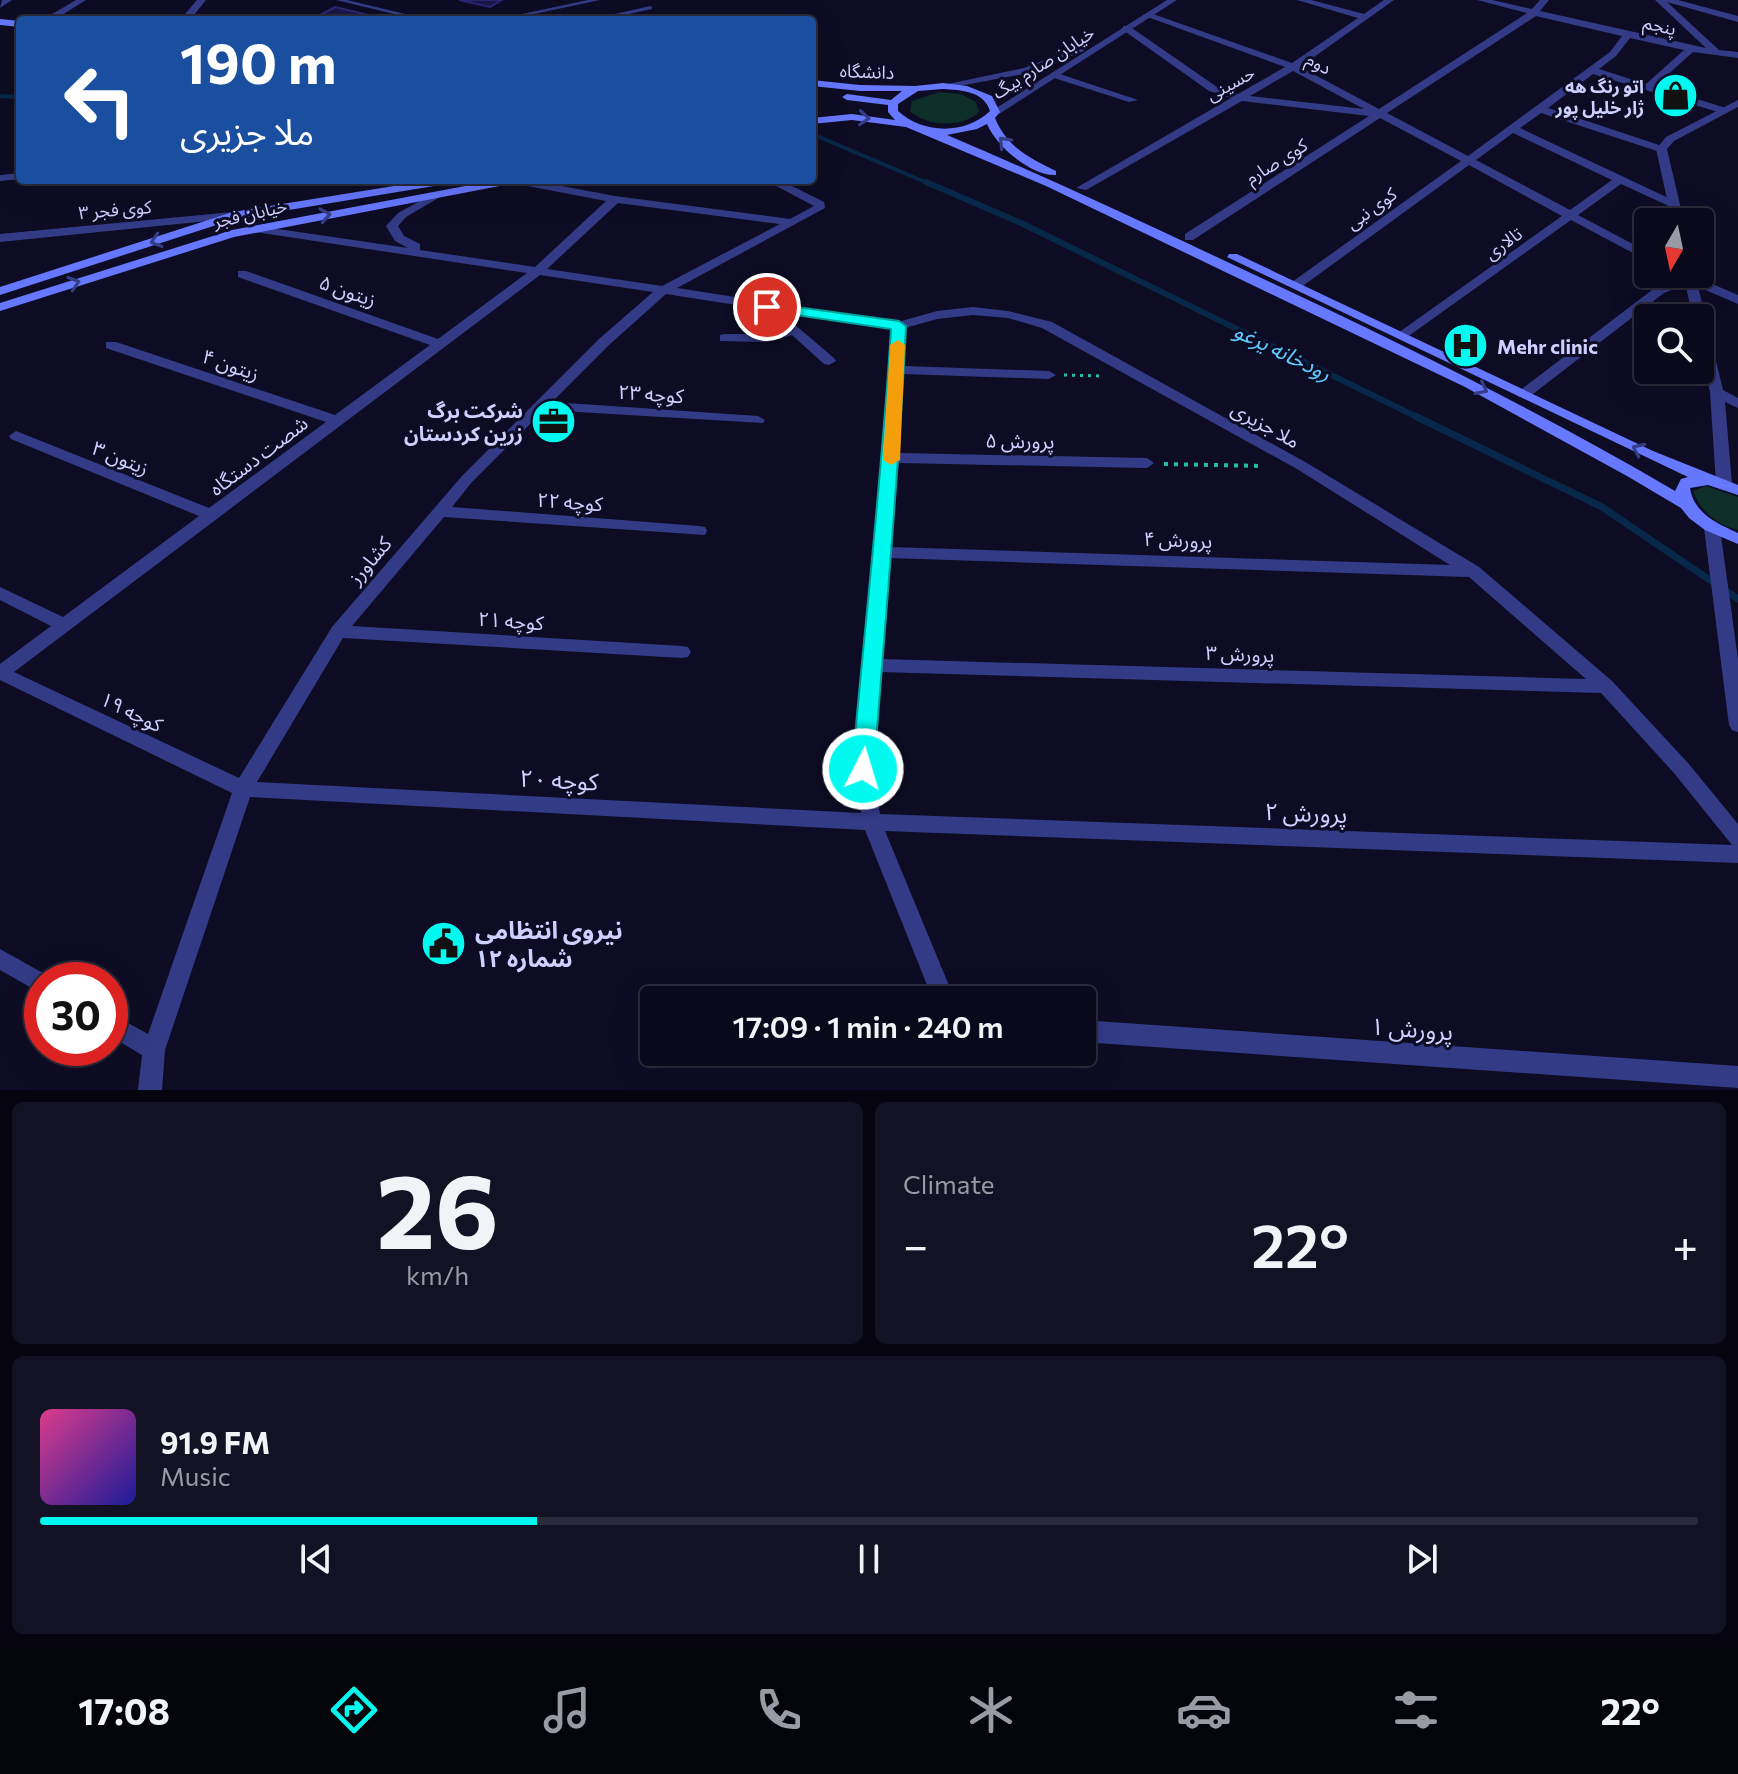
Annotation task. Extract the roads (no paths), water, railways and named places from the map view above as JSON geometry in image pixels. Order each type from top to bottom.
[{"type":"main road","name":"دانشگاه","points":[[816,83],[860,88],[943,86],[982,94],[990,99],[992,116]]},
{"type":"main road","points":[[816,117],[893,103],[902,94],[921,88]]},
{"type":"main road","name":"دانشگاه","points":[[816,93],[893,103]]},
{"type":"main road","points":[[893,103],[895,115],[911,125]]},
{"type":"main road","points":[[929,131],[964,129],[992,116],[993,131],[1011,151],[1082,188],[1724,484]]},
{"type":"main road","points":[[816,117],[863,117],[911,125],[1116,214],[1431,362],[1570,436],[1685,504],[1712,528],[1738,539]]},
{"type":"main road","name":"خیابان فجر","points":[[0,291],[233,216],[428,184]]},
{"type":"main road","name":"خیابان فجر","points":[[0,307],[255,228],[493,184]]},
{"type":"main road","points":[[1685,504],[1682,488],[1686,482],[1724,484]]},
{"type":"street","points":[[0,5],[8,0]]},
{"type":"street","points":[[54,16],[82,0]]},
{"type":"street","points":[[188,16],[202,0]]},
{"type":"street","name":"خیابان صارم بیگ","points":[[992,116],[1109,38],[1173,0]]},
{"type":"street","points":[[1301,0],[1365,17]]},
{"type":"street","name":"حسینی","points":[[1082,188],[1293,67],[1390,0]]},
{"type":"street","name":"پنجم","points":[[1481,0],[1691,49],[1738,55]]},
{"type":"street","name":"کوی صارم","points":[[1189,237],[1534,13],[1545,0]]},
{"type":"street","points":[[1659,0],[1714,50]]},
{"type":"street","points":[[1668,0],[1738,18]]},
{"type":"street","name":"دوم","points":[[1147,15],[1293,67],[1634,247]]},
{"type":"street","points":[[1126,28],[1213,89],[1237,97],[1382,114]]},
{"type":"street","name":"کوی نبی","points":[[1296,285],[1613,54],[1628,34]]},
{"type":"street","name":"خیابان صارم بیگ","points":[[943,86],[1026,71],[1109,38]]},
{"type":"street","points":[[1648,87],[1691,49]]},
{"type":"street","points":[[1590,70],[1722,110]]},
{"type":"street","points":[[1054,75],[1133,100]]},
{"type":"street","points":[[1661,149],[1670,139],[1738,103]]},
{"type":"street","points":[[1540,109],[1661,149]]},
{"type":"street","points":[[1513,129],[1673,204]]},
{"type":"street","points":[[1661,149],[1674,208]]},
{"type":"street","name":"تالاری","points":[[1403,336],[1622,178]]},
{"type":"street","points":[[535,184],[615,199],[790,222]]},
{"type":"street","name":"کشاورز","points":[[150,1090],[154,1050],[243,789],[338,631],[439,511],[604,342],[662,291],[819,208],[820,204],[779,184]]},
{"type":"street","points":[[432,253],[399,238],[392,226],[402,215],[436,195]]},
{"type":"street","name":"شصت دستگاه","points":[[0,673],[540,269],[615,199]]},
{"type":"street","name":"کوی فجر ۳","points":[[0,238],[233,216]]},
{"type":"street","name":"ملا جزیری","points":[[255,228],[899,326],[937,313],[976,310],[1012,313],[1047,325],[1302,466],[1473,571],[1606,686],[1681,768],[1738,839]]},
{"type":"street","name":"زیتون ۵","points":[[242,274],[440,344]]},
{"type":"street","points":[[1524,394],[1664,288]]},
{"type":"street","points":[[1711,288],[1738,300]]},
{"type":"street","points":[[767,307],[829,361]]},
{"type":"street","points":[[899,326],[892,458],[863,769],[872,822],[938,986]]},
{"type":"street","points":[[725,338],[767,338],[792,331]]},
{"type":"street","name":"زیتون ۴","points":[[111,345],[337,421]]},
{"type":"street","points":[[897,370],[1049,375]]},
{"type":"street","points":[[1714,379],[1724,484]]},
{"type":"street","points":[[1717,392],[1738,404]]},
{"type":"street","name":"کوچه ۲۳","points":[[542,406],[758,420]]},
{"type":"street","name":"زیتون ۳","points":[[16,436],[211,515]]},
{"type":"street","name":"پرورش ۵","points":[[892,458],[1147,463]]},
{"type":"street","name":"کوچه ۲۲","points":[[439,511],[699,531]]},
{"type":"street","points":[[1712,528],[1738,725]]},
{"type":"street","name":"پرورش ۴","points":[[881,552],[1473,571]]},
{"type":"street","points":[[0,593],[64,625]]},
{"type":"street","name":"کوچه ۲۱","points":[[338,631],[682,652]]},
{"type":"street","name":"پرورش ۳","points":[[873,665],[1606,686]]},
{"type":"street","name":"کوچه ۱۹","points":[[0,673],[243,789]]},
{"type":"street","name":"کوچه ۲۰","points":[[243,789],[872,822]]},
{"type":"street","name":"پرورش ۲","points":[[872,822],[1738,854]]},
{"type":"street","points":[[0,959],[24,973]]},
{"type":"street","name":"پرورش ۱","points":[[1096,1032],[1738,1077]]},
{"type":"street","points":[[128,1035],[154,1050]]},
{"type":"lane","points":[[339,0],[409,16]]},
{"type":"lane","points":[[517,16],[597,0]]},
{"type":"lane","points":[[611,16],[650,8]]},
{"type":"waterway","name":"رودخانه یرغو","points":[[0,96],[16,97]]},
{"type":"waterway","name":"رودخانه یرغو","points":[[816,136],[930,184]]},
{"type":"waterway","name":"رودخانه یرغو","points":[[926,182],[1021,223],[1419,418]]},
{"type":"waterway","name":"رودخانه یرغو","points":[[1415,416],[1602,507],[1738,599]]},
{"type":"place","name":"اتو رنگ هه ژار خلیل پور","points":[[1675,96]]},
{"type":"place","name":"Mehr clinic","points":[[1466,346]]},
{"type":"place","name":"شرکت برگ زرین کردستان","points":[[554,421]]},
{"type":"place","name":"نیروی انتظامی شماره ۱۲","points":[[444,943]]}]
